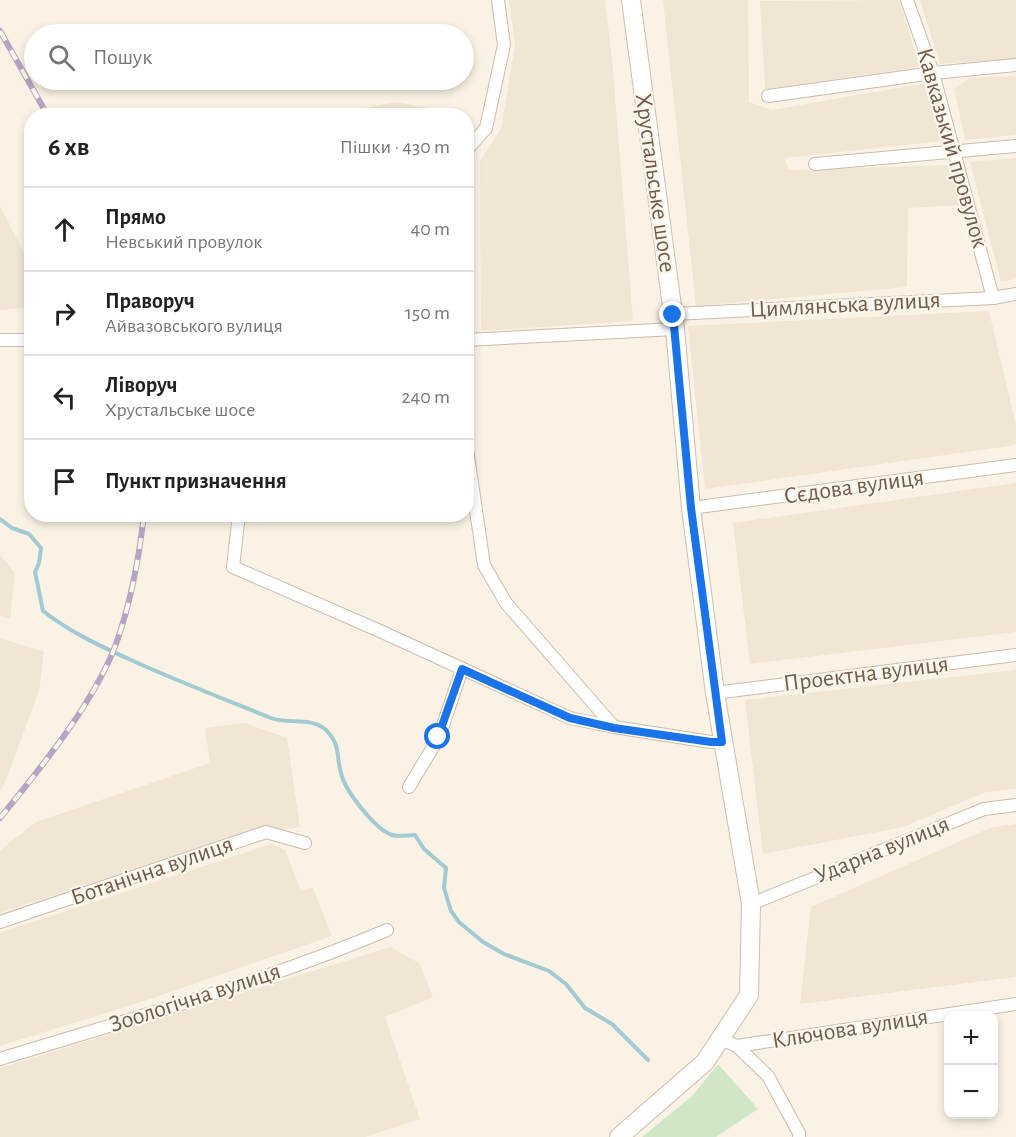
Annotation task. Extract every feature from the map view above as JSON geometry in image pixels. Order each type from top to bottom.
[{"type":"street","points":[[474,142],[486,128],[504,45],[498,0]]},
{"type":"street","name":"Хрустальське шосе","points":[[619,1137],[729,1043],[749,995],[750,904],[715,693],[691,508],[674,322],[631,0]]},
{"type":"street","name":"Кавказький провулок","points":[[908,0],[933,73],[993,298]]},
{"type":"street","points":[[768,96],[933,73],[1016,65]]},
{"type":"street","points":[[815,164],[1016,146]]},
{"type":"street","name":"Цимлянська вулиця","points":[[474,339],[993,298],[1016,294]]},
{"type":"street","points":[[0,340],[24,340]]},
{"type":"street","name":"Сєдова вулиця","points":[[691,508],[1016,465]]},
{"type":"street","points":[[474,497],[484,565],[506,603],[614,728]]},
{"type":"street","points":[[238,522],[233,567],[570,718],[614,728],[722,742]]},
{"type":"street","name":"Проектна вулиця","points":[[715,693],[1016,655]]},
{"type":"street","points":[[409,787],[438,737],[462,669]]},
{"type":"street","name":"Ударна вулиця","points":[[750,904],[984,809],[1016,805]]},
{"type":"street","name":"Ботанічна вулиця","points":[[0,922],[266,832],[305,843]]},
{"type":"street","name":"Зоологічна вулиця","points":[[0,1059],[221,992],[387,930]]},
{"type":"street","name":"Ключова вулиця","points":[[729,1043],[1016,1004]]},
{"type":"street","points":[[729,1043],[768,1077],[799,1133],[799,1137]]},
{"type":"shaded area","points":[[509,0],[605,0],[612,59],[633,321],[481,331],[480,161],[501,129],[515,45]]},
{"type":"shaded area","points":[[663,0],[748,0],[749,102],[772,110],[926,83],[943,141],[784,158],[789,170],[952,165],[960,205],[908,208],[907,287],[696,306]]},
{"type":"shaded area","points":[[899,0],[920,67],[765,89],[760,1]]},
{"type":"shaded area","points":[[920,0],[1016,0],[1016,59],[940,64]]},
{"type":"shaded area","points":[[1016,76],[1016,135],[965,140],[954,89],[969,78]]},
{"type":"shaded area","points":[[395,102],[430,108],[364,108]]},
{"type":"shaded area","points":[[1016,158],[1016,279],[1001,282],[970,162]]},
{"type":"shaded area","points":[[0,206],[24,252],[24,308],[0,310]]},
{"type":"shaded area","points":[[989,311],[1016,425],[1016,445],[705,489],[688,326]]},
{"type":"shaded area","points":[[1016,483],[1016,632],[750,664],[733,523]]},
{"type":"shaded area","points":[[0,555],[15,573],[10,619],[0,616]]},
{"type":"shaded area","points":[[0,638],[44,652],[39,691],[4,785],[0,790]]},
{"type":"shaded area","points":[[1016,670],[1016,789],[986,792],[903,827],[763,854],[745,700]]},
{"type":"shaded area","points":[[245,723],[287,738],[300,827],[278,830],[262,827],[0,913],[0,850],[36,822],[210,763],[205,728]]},
{"type":"shaded area","points":[[1016,824],[1016,977],[800,1004],[811,907],[992,827]]},
{"type":"shaded area","points":[[271,844],[285,850],[301,891],[313,888],[332,936],[147,1000],[0,1046],[0,933]]},
{"type":"shaded area","points":[[390,947],[419,963],[433,997],[385,1017],[420,1119],[365,1137],[0,1137],[0,1068]]},
{"type":"green space","points":[[718,1064],[758,1109],[716,1137],[642,1137],[692,1096]]},
{"type":"waterway","points":[[0,519],[12,528],[29,534],[41,548],[35,572],[43,611],[64,626],[148,668],[271,718],[307,722],[321,726],[327,731],[336,746],[344,781],[369,817],[392,835],[415,835],[424,849],[446,868],[444,888],[451,911],[459,922],[483,942],[504,954],[549,971],[566,984],[585,1008],[612,1024],[648,1060]]},
{"type":"railway","points":[[0,31],[24,74]]},
{"type":"railway","points":[[33,90],[43,108]]},
{"type":"railway","points":[[0,818],[65,735],[106,666],[116,644],[130,596],[143,522]]},
{"type":"route","points":[[438,737],[462,669],[570,718],[614,728],[722,742],[691,508],[673,315]]}]
